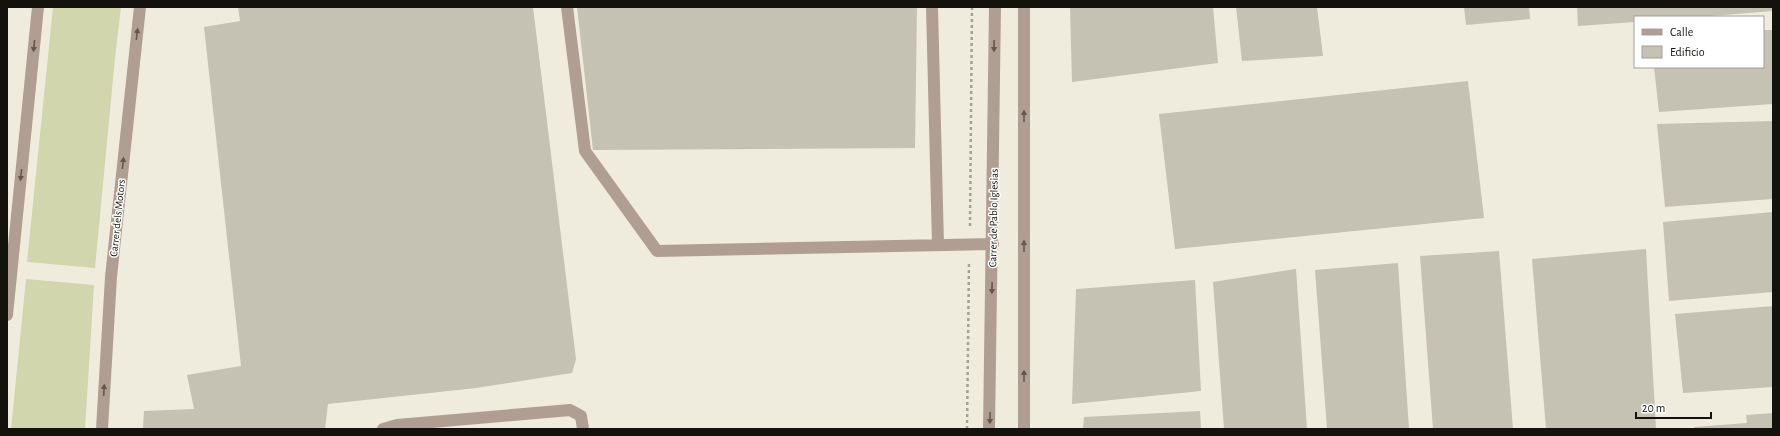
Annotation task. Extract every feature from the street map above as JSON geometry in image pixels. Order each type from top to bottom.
[{"type":"street","points":[[7,315],[38,7]]},
{"type":"street","name":"Carrer dels Motors","points":[[102,429],[111,276],[140,7]]},
{"type":"street","points":[[567,7],[585,150],[657,251],[993,244]]},
{"type":"street","points":[[932,7],[938,245]]},
{"type":"street","name":"Carrer de Pablo Iglesias","points":[[989,429],[993,244],[995,7]]},
{"type":"street","points":[[1024,7],[1024,429]]},
{"type":"street","points":[[383,429],[397,425],[570,410],[581,416],[583,429]]},
{"type":"path","points":[[967,429],[972,7]]},
{"type":"green space","points":[[53,7],[121,7],[95,268],[27,262]]},
{"type":"green space","points":[[26,279],[94,285],[85,429],[11,429]]},
{"type":"building","points":[[238,7],[533,7],[576,359],[572,373],[476,388],[328,404],[325,429],[143,429],[144,411],[194,409],[187,375],[241,366],[204,27],[240,21]]},
{"type":"building","points":[[577,7],[917,7],[915,148],[593,150]]},
{"type":"building","points":[[1070,7],[1213,7],[1218,63],[1072,82]]},
{"type":"building","points":[[1236,7],[1317,7],[1323,56],[1242,61]]},
{"type":"building","points":[[1464,7],[1529,7],[1530,19],[1466,25]]},
{"type":"building","points":[[1577,7],[1773,7],[1773,11],[1711,16],[1634,16],[1634,22],[1578,26]]},
{"type":"building","points":[[1764,30],[1773,30],[1773,104],[1659,112],[1654,68],[1764,68]]},
{"type":"building","points":[[1468,81],[1484,218],[1175,249],[1159,114]]},
{"type":"building","points":[[1773,121],[1773,199],[1665,207],[1657,124]]},
{"type":"building","points":[[1773,212],[1773,292],[1669,301],[1663,222]]},
{"type":"building","points":[[1646,249],[1656,429],[1546,429],[1532,259]]},
{"type":"building","points":[[1499,251],[1513,429],[1433,429],[1420,256]]},
{"type":"building","points":[[1398,263],[1409,429],[1327,429],[1315,270]]},
{"type":"building","points":[[1296,269],[1307,429],[1224,429],[1213,282]]},
{"type":"building","points":[[1195,280],[1201,391],[1072,404],[1076,289]]},
{"type":"building","points":[[1773,306],[1773,387],[1683,393],[1675,314]]},
{"type":"building","points":[[1200,411],[1201,429],[1083,429],[1084,417]]},
{"type":"building","points":[[1773,413],[1773,429],[1694,429],[1694,427],[1747,423],[1746,415]]}]
